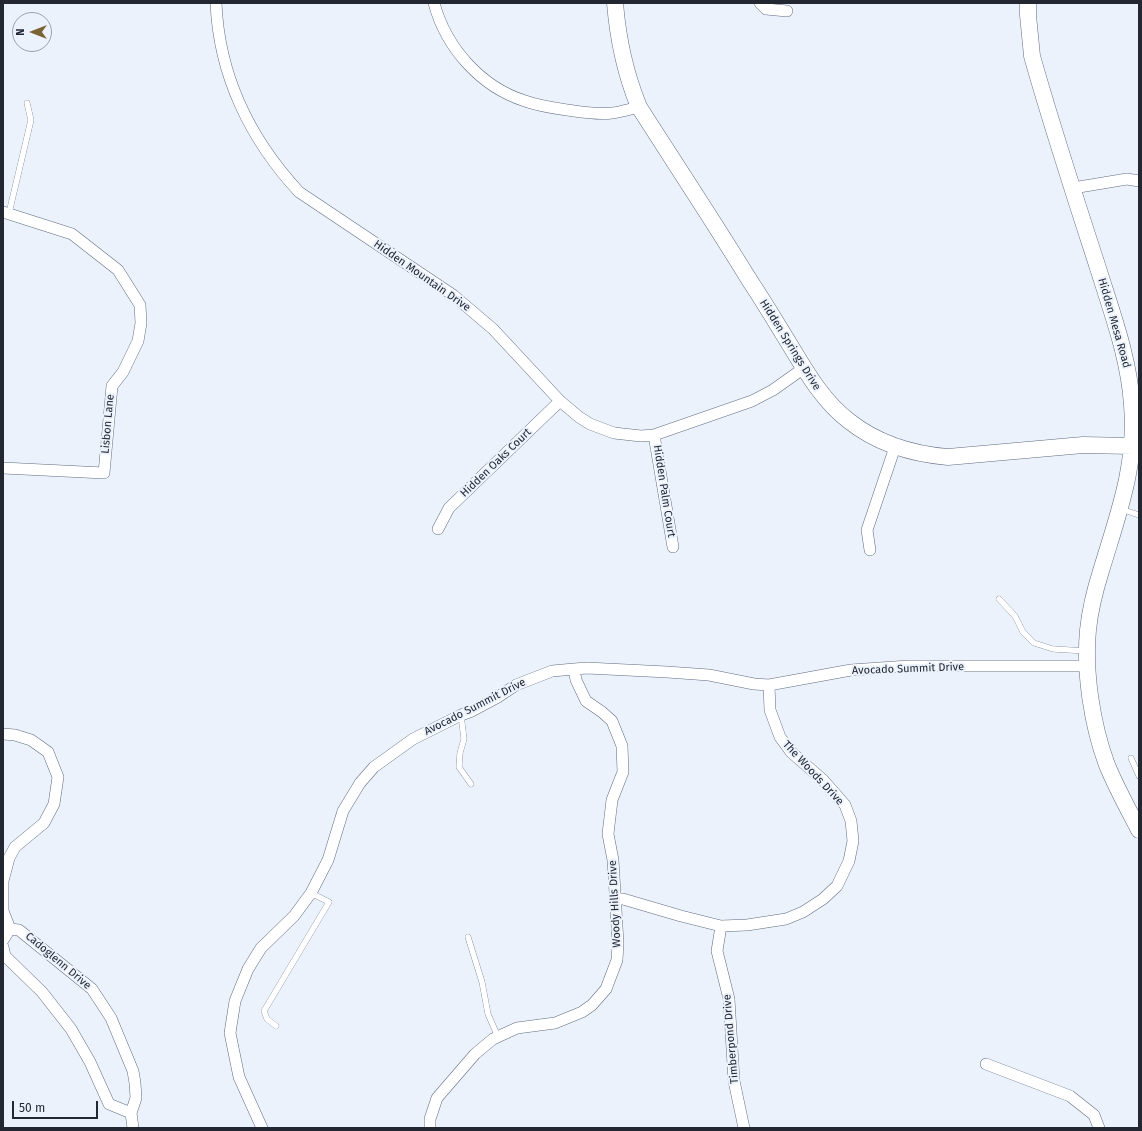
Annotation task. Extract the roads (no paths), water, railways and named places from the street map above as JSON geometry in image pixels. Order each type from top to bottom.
[{"type":"street","name":"Hidden Mountain Drive","points":[[216,3],[217,24],[221,46],[233,89],[251,127],[273,161],[298,192],[453,295],[493,329],[560,401],[579,417],[601,429],[627,435],[654,435],[752,401],[773,390],[804,368]]},
{"type":"street","points":[[434,3],[447,36],[465,61],[487,81],[512,96],[537,105],[584,113],[612,113],[639,107]]},
{"type":"street","name":"Hidden Springs Drive","points":[[615,3],[622,56],[632,91],[639,107],[723,237],[804,368],[824,398],[841,414],[864,432],[895,447],[921,454],[948,457],[1083,445],[1132,446]]},
{"type":"street","points":[[760,3],[766,9],[787,11]]},
{"type":"street","name":"Hidden Mesa Road","points":[[1028,3],[1032,56],[1116,327],[1126,365],[1132,406],[1132,446],[1130,467],[1121,508],[1100,572],[1092,606],[1088,631],[1088,659],[1091,701],[1101,747],[1113,779],[1139,830]]},
{"type":"street","points":[[1073,188],[1127,179],[1139,181]]},
{"type":"street","name":"Lisbon Lane","points":[[3,468],[104,473],[112,386],[123,372],[138,341],[142,323],[140,305],[118,270],[72,234],[6,213]]},
{"type":"street","name":"Hidden Oaks Court","points":[[438,529],[450,508],[560,401]]},
{"type":"street","name":"Hidden Palm Court","points":[[654,435],[673,547]]},
{"type":"street","points":[[870,550],[866,530],[895,447]]},
{"type":"street","name":"Avocado Summit Drive","points":[[262,1128],[239,1077],[230,1033],[235,1001],[248,969],[261,948],[294,916],[311,893],[328,860],[343,811],[360,783],[374,767],[413,739],[472,711],[516,685],[552,671],[588,668],[667,672],[709,675],[754,684],[769,685],[851,670],[909,666],[1088,659]]},
{"type":"street","name":"Woody Hills Drive","points":[[430,1128],[430,1119],[438,1098],[475,1054],[493,1039],[517,1028],[555,1023],[582,1012],[592,1005],[606,989],[617,960],[618,944],[613,860],[608,834],[612,800],[623,772],[622,746],[612,721],[586,701],[576,680],[574,669]]},
{"type":"street","name":"The Woods Drive","points":[[615,899],[623,899],[721,926],[747,925],[786,919],[803,912],[823,899],[837,886],[849,861],[853,841],[851,821],[845,805],[823,780],[791,752],[780,738],[770,710],[769,685]]},
{"type":"street","points":[[3,734],[15,735],[31,740],[48,752],[58,777],[54,804],[44,823],[15,847],[9,858],[4,881],[4,910],[10,929],[3,940]]},
{"type":"street","name":"Timberpond Drive","points":[[721,926],[718,951],[728,999],[734,1081],[744,1128]]},
{"type":"street","name":"Cadoglenn Drive","points":[[10,929],[19,930],[92,989],[111,1018],[133,1071],[136,1098],[131,1113],[133,1128]]},
{"type":"street","points":[[3,947],[5,956],[42,992],[71,1029],[90,1062],[109,1104],[131,1113]]},
{"type":"street","points":[[986,1064],[1070,1096],[1094,1115],[1099,1128]]},
{"type":"lane","name":"Lisbon Lane","points":[[6,213],[31,120],[27,103]]},
{"type":"lane","points":[[1121,508],[1139,515]]},
{"type":"lane","points":[[999,599],[1015,616],[1023,632],[1034,643],[1088,659]]},
{"type":"lane","points":[[461,715],[464,739],[460,753],[459,767],[471,784]]},
{"type":"lane","points":[[1130,758],[1139,776]]},
{"type":"lane","points":[[276,1026],[267,1019],[264,1012],[329,902],[311,893]]},
{"type":"lane","points":[[468,937],[482,982],[488,1014],[498,1037]]}]
